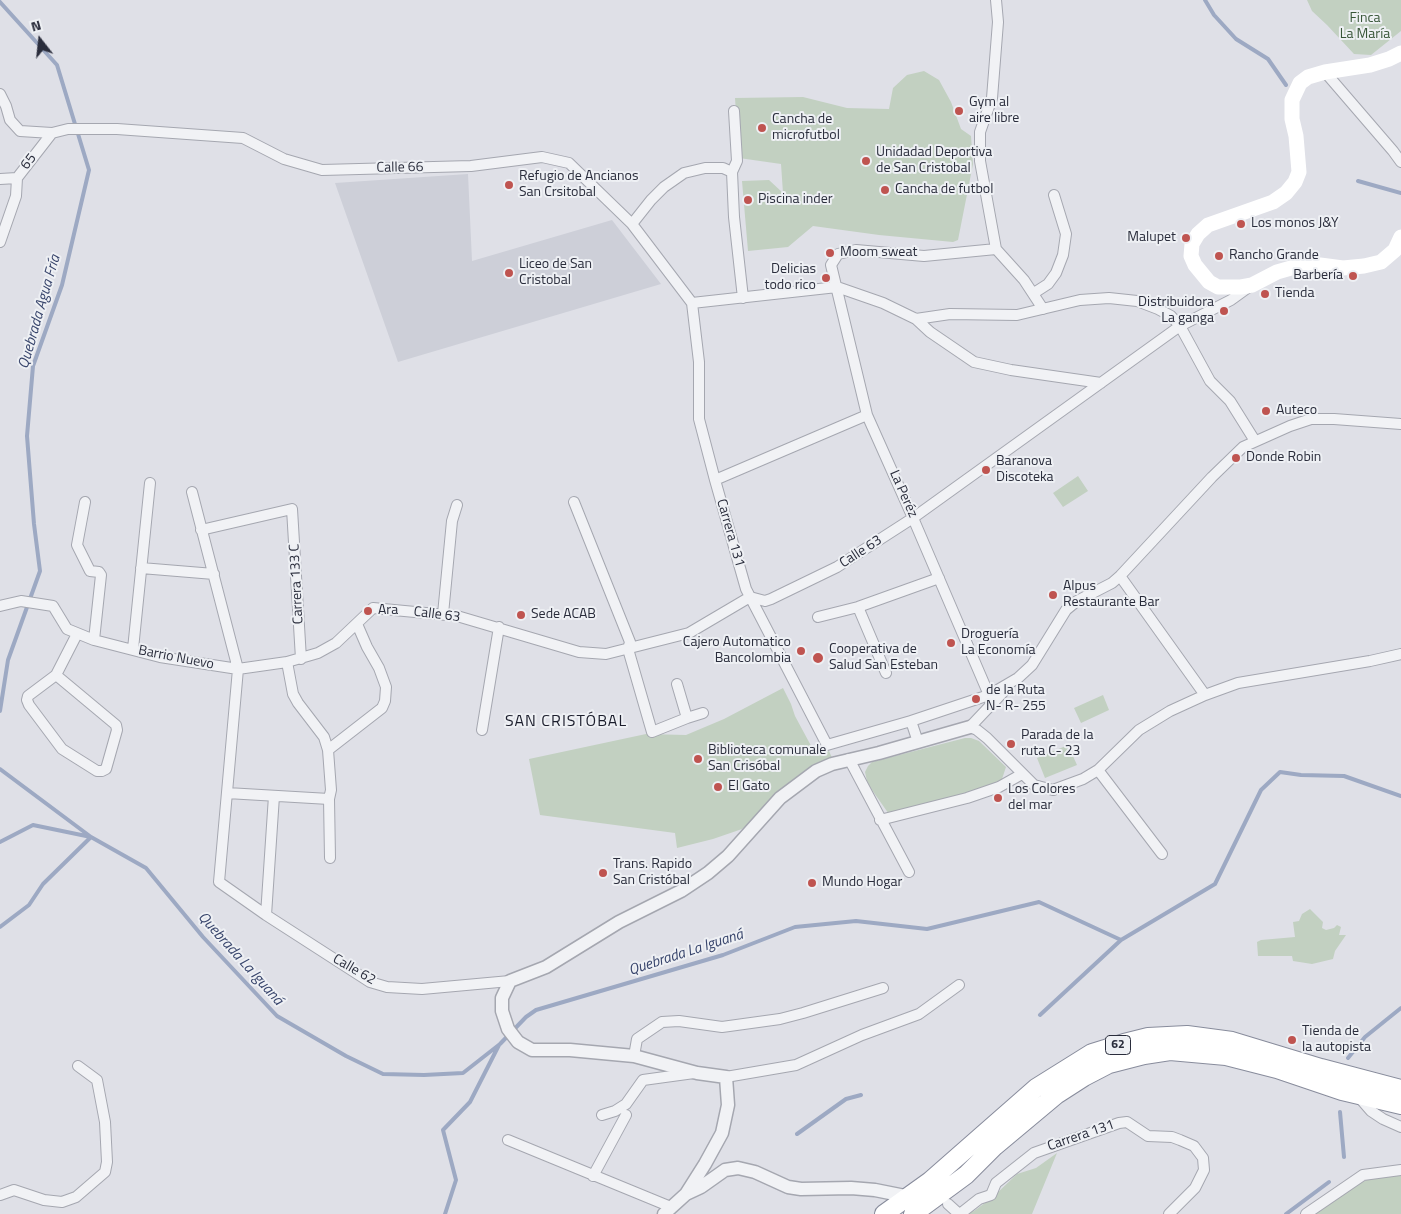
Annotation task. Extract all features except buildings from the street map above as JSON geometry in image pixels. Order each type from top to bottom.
[{"type":"highway","name":"62","points":[[884,1214],[910,1197],[936,1176],[1044,1083],[1092,1053],[1148,1037],[1186,1035],[1232,1041],[1321,1068],[1401,1089]]},
{"type":"highway","name":"62","points":[[914,1214],[966,1175],[995,1146],[1056,1095],[1109,1064],[1144,1055],[1170,1051],[1226,1056],[1277,1069],[1357,1095],[1401,1105]]},
{"type":"main road","points":[[1401,54],[1370,64],[1325,72],[1308,77],[1300,83],[1292,100],[1292,119],[1296,136],[1299,172],[1295,182],[1286,193],[1273,202],[1208,225],[1198,234],[1192,244],[1191,256],[1195,266],[1205,279],[1218,287],[1252,285],[1277,272],[1298,266],[1320,265],[1343,268],[1381,262],[1395,250],[1401,237]]},
{"type":"street","points":[[996,0],[998,22],[992,98],[980,132],[980,161],[996,249],[1024,280],[1043,309]]},
{"type":"street","points":[[1325,72],[1401,162]]},
{"type":"street","name":"Calle 66","points":[[0,94],[10,120],[20,131],[52,133],[68,129],[117,129],[243,138],[284,159],[322,170],[471,166],[542,157],[569,163],[632,224],[692,302]]},
{"type":"street","points":[[734,111],[737,161],[732,172],[734,217],[743,298]]},
{"type":"street","name":"65","points":[[0,179],[17,178],[52,133]]},
{"type":"street","points":[[632,224],[650,200],[684,173],[705,168],[723,168],[732,172]]},
{"type":"street","points":[[0,242],[16,196],[17,178]]},
{"type":"street","points":[[1034,293],[1048,284],[1056,273],[1063,255],[1066,234],[1054,195]]},
{"type":"street","name":"La Peréz","points":[[988,695],[914,518],[868,415],[831,265],[838,254],[856,250],[924,256],[996,249]]},
{"type":"street","name":"Calle 63","points":[[374,608],[457,616],[579,652],[606,654],[689,632],[750,597],[765,601],[837,567],[914,518],[1180,326],[1231,300],[1252,285]]},
{"type":"street","points":[[692,302],[837,288],[883,303],[916,318],[930,332],[974,362],[1012,370],[1101,383]]},
{"type":"street","points":[[916,318],[950,314],[1017,315],[1080,300],[1109,298],[1137,301],[1171,316],[1180,326],[1210,381],[1230,401],[1255,441]]},
{"type":"street","name":"Carrera 131","points":[[692,302],[699,362],[699,419],[746,589],[827,745],[911,721]]},
{"type":"street","points":[[715,480],[868,415]]},
{"type":"street","points":[[959,984],[919,1014],[862,1035],[796,1065],[726,1077],[698,1073],[634,1056],[570,1050],[532,1050],[518,1042],[508,1029],[502,1011],[502,998],[510,981],[546,967],[619,922],[681,891],[708,874],[728,856],[780,798],[816,771],[848,759],[918,742],[970,726],[1032,665],[1066,610],[1077,601],[1112,583],[1120,576],[1212,476],[1243,447],[1311,419],[1334,418],[1401,424]]},
{"type":"street","points":[[133,649],[150,483]]},
{"type":"street","points":[[192,492],[238,669],[227,793],[330,799]]},
{"type":"street","points":[[85,502],[77,545],[90,571],[99,572],[101,575],[94,640]]},
{"type":"street","points":[[574,502],[630,642],[628,649],[652,732],[703,712]]},
{"type":"street","points":[[443,614],[452,521],[457,505]]},
{"type":"street","name":"Carrera 133 C","points":[[201,530],[292,509],[301,659]]},
{"type":"street","points":[[141,568],[214,574]]},
{"type":"street","points":[[1120,576],[1205,694]]},
{"type":"street","points":[[818,617],[858,607],[939,578]]},
{"type":"street","name":"Barrio Nuevo","points":[[0,606],[21,601],[53,606],[67,629],[94,640],[160,657],[238,669],[287,662],[318,653],[336,644],[374,608]]},
{"type":"street","points":[[858,607],[886,673]]},
{"type":"street","points":[[328,750],[382,708],[385,701],[386,687],[382,675],[357,624]]},
{"type":"street","points":[[482,730],[499,628]]},
{"type":"street","points":[[56,675],[116,725],[117,730],[106,769],[97,771],[62,749],[29,706],[28,696],[56,675],[77,634]]},
{"type":"street","points":[[970,726],[987,738],[1034,784],[1053,790],[1098,770],[1139,730],[1170,711],[1205,694],[1238,683],[1401,654]]},
{"type":"street","points":[[287,662],[293,694],[324,737],[328,750],[331,790],[330,858]]},
{"type":"street","points":[[918,742],[911,721],[988,695],[1018,678]]},
{"type":"street","points":[[677,684],[686,718]]},
{"type":"street","points":[[848,759],[909,872]]},
{"type":"street","points":[[1098,770],[1162,854]]},
{"type":"street","points":[[880,820],[999,787],[1022,774]]},
{"type":"street","name":"Calle 62","points":[[227,793],[220,882],[266,915],[370,982],[387,987],[422,989],[510,981]]},
{"type":"street","points":[[266,915],[274,796]]},
{"type":"street","points":[[634,1056],[637,1039],[662,1022],[679,1021],[722,1028],[780,1019],[883,988]]},
{"type":"street","points":[[0,1195],[14,1190],[44,1200],[62,1202],[76,1197],[105,1172],[107,1162],[105,1122],[97,1080],[78,1066]]},
{"type":"street","points":[[602,1115],[615,1111],[626,1104],[643,1080],[698,1073]]},
{"type":"street","points":[[508,1140],[593,1176],[668,1211],[686,1194],[722,1133],[728,1105],[726,1077]]},
{"type":"street","points":[[1357,1095],[1371,1111],[1401,1127]]},
{"type":"street","points":[[593,1176],[626,1115]]},
{"type":"street","name":"Carrera 131","points":[[948,1204],[960,1214],[979,1199],[991,1195],[996,1183],[1034,1152],[1119,1122],[1127,1122],[1148,1136],[1172,1137],[1194,1146],[1203,1158],[1204,1170],[1195,1188],[1169,1214]]},
{"type":"street","points":[[686,1194],[701,1187],[725,1170],[738,1168],[754,1172],[788,1187],[801,1189],[851,1188],[875,1190],[910,1197]]},
{"type":"street","points":[[1306,1214],[1363,1175],[1401,1170]]},
{"type":"shaded area","name":"Liceo de San Cristobal","points":[[468,174],[472,261],[612,220],[661,284],[398,362],[335,183]]},
{"type":"green space","name":"Finca La María","points":[[1307,0],[1401,0],[1401,31],[1371,55],[1354,54],[1312,11]]},
{"type":"green space","name":"Unidadad Deportiva de San Cristobal","points":[[924,71],[939,80],[951,102],[961,129],[971,136],[973,164],[958,240],[953,242],[879,235],[813,226],[788,247],[748,251],[742,181],[769,180],[783,193],[781,164],[739,158],[735,98],[803,97],[847,108],[889,109],[893,88],[907,75]]},
{"type":"green space","points":[[1078,476],[1088,491],[1063,507],[1053,493]]},
{"type":"green space","points":[[783,688],[795,716],[816,755],[829,751],[836,767],[795,785],[779,801],[742,829],[677,848],[675,833],[540,815],[529,759],[646,734],[686,735],[724,719]]},
{"type":"green space","points":[[1103,695],[1109,710],[1081,723],[1074,708]]},
{"type":"green space","points":[[965,738],[979,741],[1006,767],[1001,782],[891,817],[867,781],[865,772],[868,766],[872,762]]},
{"type":"green space","points":[[1068,745],[1077,765],[1045,778],[1037,758]]},
{"type":"green space","points":[[1310,909],[1323,922],[1322,928],[1326,930],[1337,925],[1341,927],[1339,935],[1346,935],[1335,951],[1333,959],[1312,964],[1293,961],[1292,956],[1258,956],[1257,942],[1295,937],[1293,922],[1299,921],[1302,914]]},
{"type":"green space","points":[[1057,1153],[1032,1214],[961,1214],[974,1211],[993,1197],[1017,1174],[1036,1168]]},
{"type":"green space","points":[[1401,1175],[1401,1214],[1314,1214],[1362,1182],[1372,1178]]},
{"type":"waterway","points":[[1205,0],[1214,15],[1236,39],[1268,59],[1286,85]]},
{"type":"waterway","name":"Quebrada Agua Fría","points":[[0,2],[57,65],[89,170],[62,285],[33,366],[27,436],[40,571],[8,660],[0,711]]},
{"type":"waterway","points":[[1358,181],[1401,193]]},
{"type":"waterway","points":[[0,769],[91,837],[43,884],[29,905],[0,927]]},
{"type":"waterway","name":"Quebrada La Iguaná","points":[[0,842],[33,825],[91,837],[146,868],[203,937],[277,1016],[346,1056],[383,1074],[424,1075],[463,1073],[500,1044],[526,1017],[536,1010],[723,955],[795,927],[856,921],[927,929],[1039,902],[1121,940],[1215,884],[1261,790],[1280,772],[1301,775],[1344,776],[1401,796]]},
{"type":"waterway","points":[[1040,1015],[1121,940]]},
{"type":"waterway","points":[[1348,1058],[1365,1037],[1401,1008]]},
{"type":"waterway","points":[[445,1214],[456,1180],[443,1130],[470,1102],[499,1045]]},
{"type":"waterway","points":[[797,1134],[846,1099],[861,1095]]},
{"type":"waterway","points":[[1340,1112],[1344,1157]]},
{"type":"waterway","points":[[1286,1214],[1329,1182]]},
{"type":"place","name":"Gym al aire libre","points":[[959,111]]},
{"type":"place","name":"Cancha de microfutbol","points":[[762,128]]},
{"type":"place","name":"Unidadad Deportiva de San Cristobal","points":[[866,161]]},
{"type":"place","name":"Refugio de Ancianos San Crsitobal","points":[[509,185]]},
{"type":"place","name":"Cancha de futbol","points":[[885,190]]},
{"type":"place","name":"Piscina inder","points":[[748,200]]},
{"type":"place","name":"Los monos J&Y","points":[[1241,224]]},
{"type":"place","name":"Malupet","points":[[1186,238]]},
{"type":"place","name":"Moom sweat","points":[[830,253]]},
{"type":"place","name":"Rancho Grande","points":[[1219,256]]},
{"type":"place","name":"Liceo de San Cristobal","points":[[509,273]]},
{"type":"place","name":"Barbería","points":[[1353,276]]},
{"type":"place","name":"Delicias todo rico","points":[[826,278]]},
{"type":"place","name":"Tienda","points":[[1265,294]]},
{"type":"place","name":"Distribuidora La ganga","points":[[1224,311]]},
{"type":"place","name":"Auteco","points":[[1266,411]]},
{"type":"place","name":"Donde Robin","points":[[1236,458]]},
{"type":"place","name":"Baranova Discoteka","points":[[986,470]]},
{"type":"place","name":"Alpus Restaurante Bar","points":[[1053,595]]},
{"type":"place","name":"Ara","points":[[368,611]]},
{"type":"place","name":"Sede ACAB","points":[[521,615]]},
{"type":"place","name":"Droguería La Economía","points":[[951,643]]},
{"type":"place","name":"Cajero Automatico Bancolombia","points":[[801,651]]},
{"type":"place","name":"Cooperativa de Salud San Esteban","points":[[818,658]]},
{"type":"place","name":"de la Ruta N- R- 255","points":[[976,699]]},
{"type":"place","name":"Parada de la ruta C- 23","points":[[1011,744]]},
{"type":"place","name":"Biblioteca comunale San Crisóbal","points":[[698,759]]},
{"type":"place","name":"El Gato","points":[[718,787]]},
{"type":"place","name":"Los Colores del mar","points":[[998,798]]},
{"type":"place","name":"Trans. Rapido San Cristóbal","points":[[603,873]]},
{"type":"place","name":"Mundo Hogar","points":[[812,883]]},
{"type":"place","name":"Tienda de la autopista","points":[[1292,1040]]},
{"type":"district","name":"SAN CRISTÓBAL","points":[[566,722]]}]
